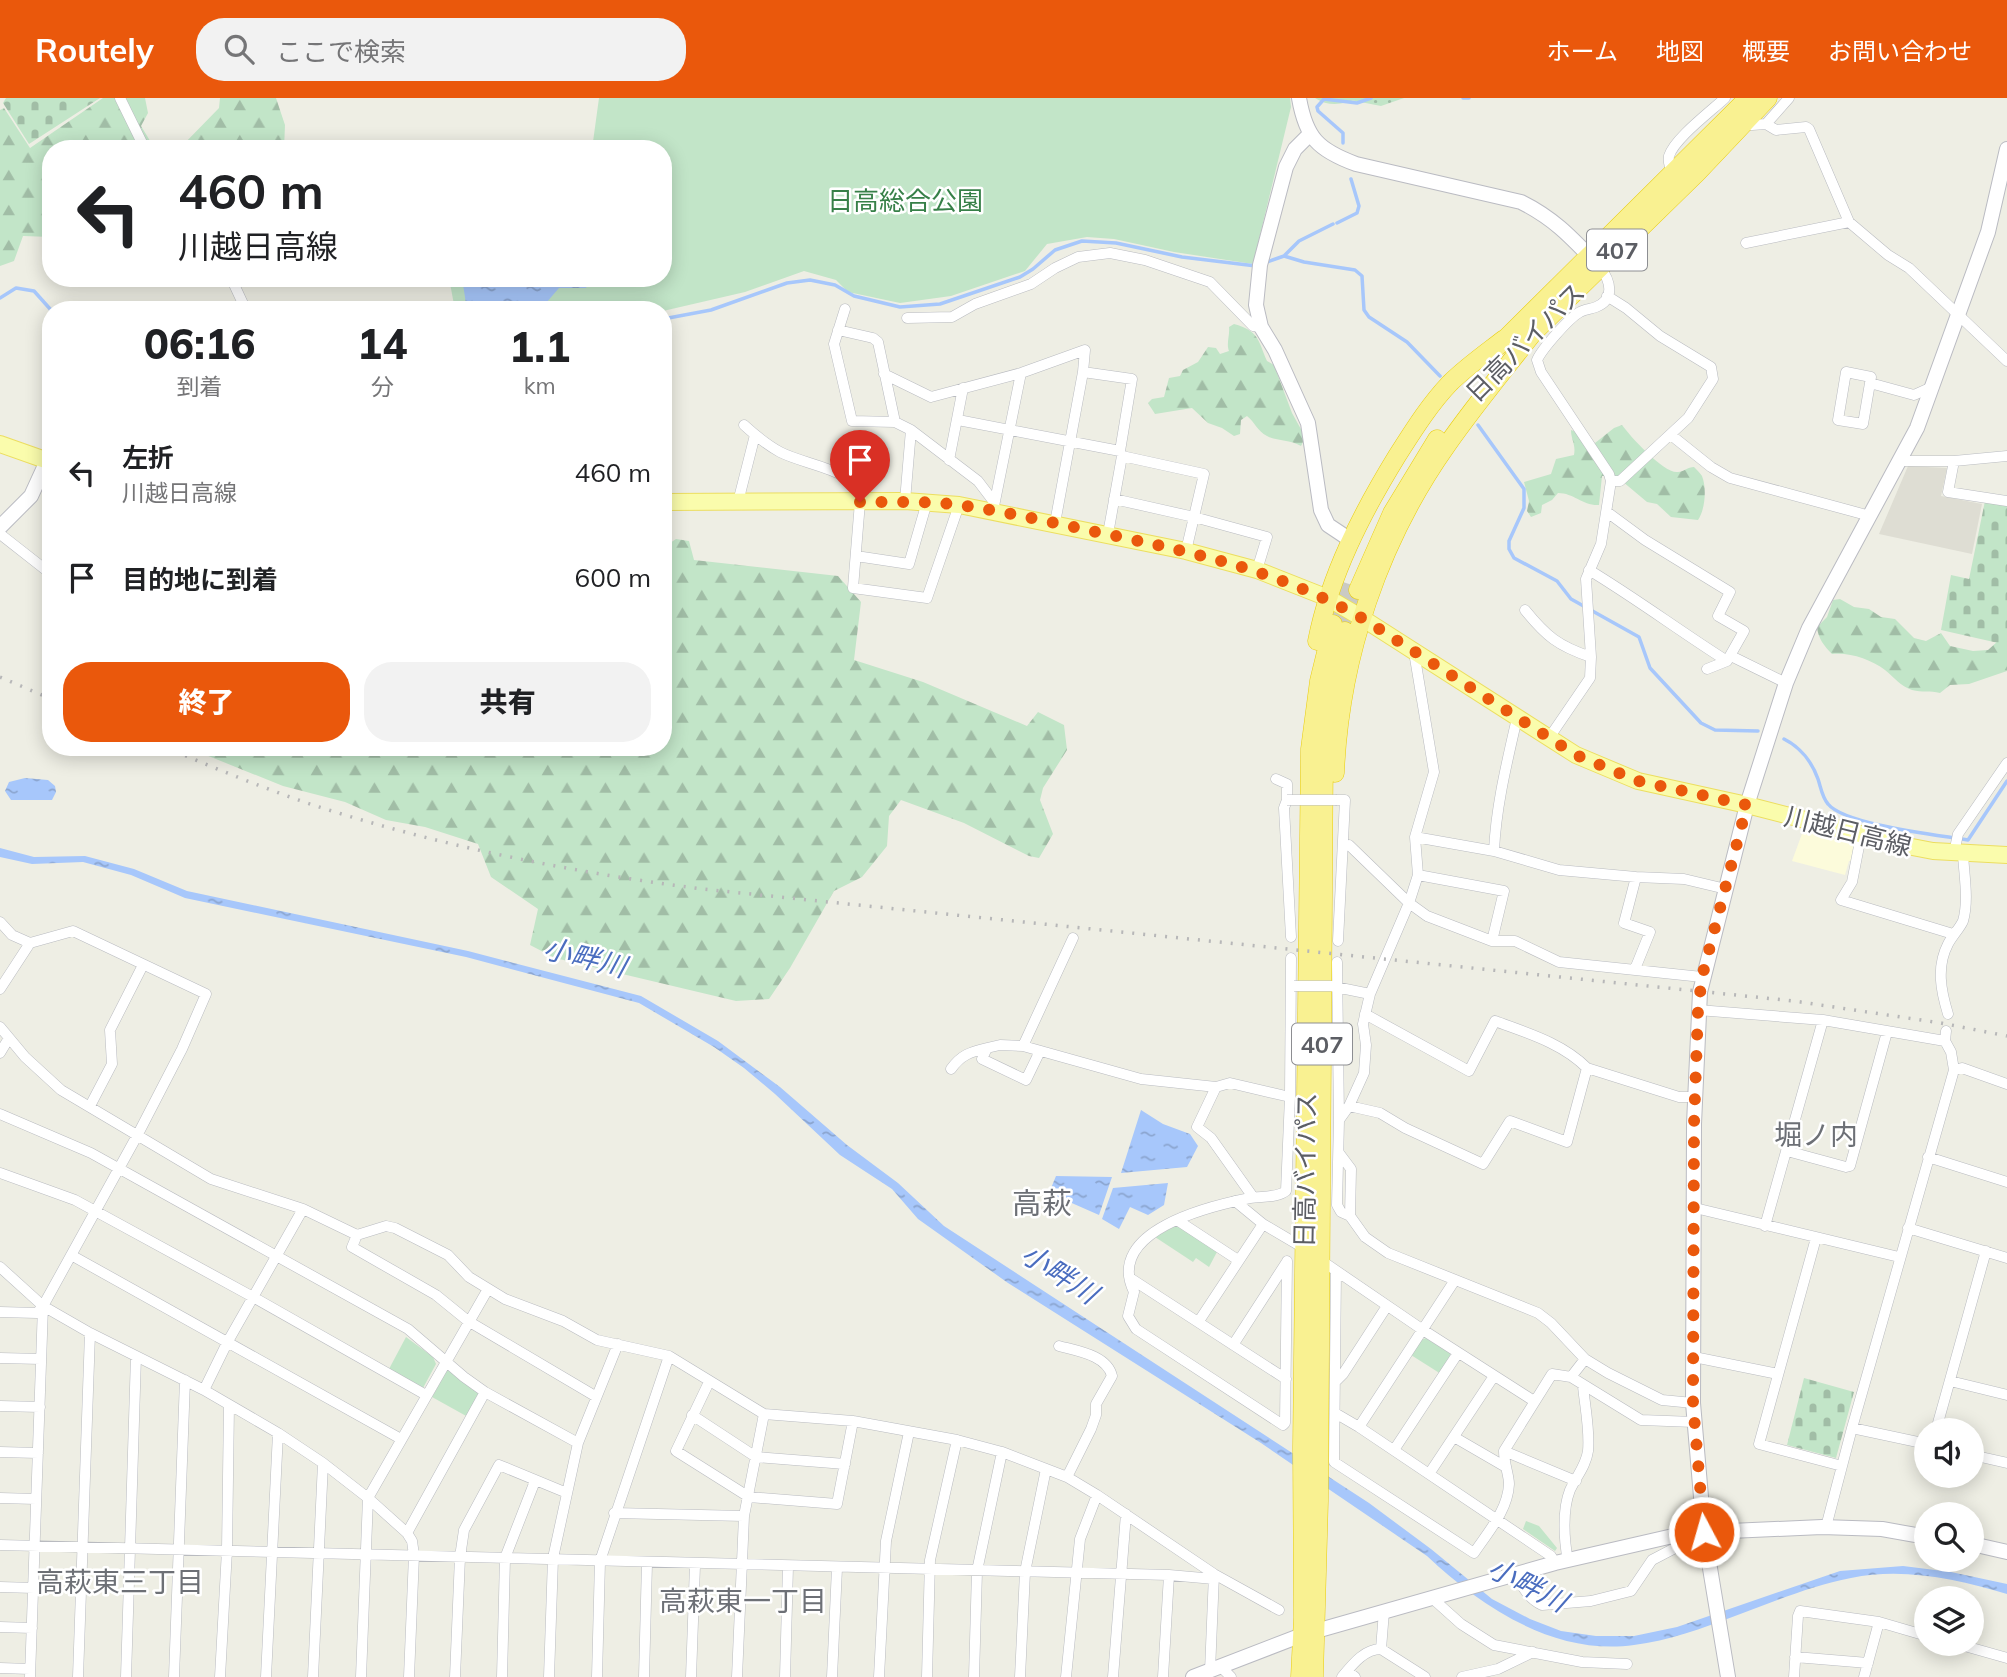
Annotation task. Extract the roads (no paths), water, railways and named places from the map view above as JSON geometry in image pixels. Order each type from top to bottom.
[{"type":"highway","name":"日高バイパス","points":[[1456,403],[1534,331],[1672,173],[1748,98]]},
{"type":"highway","name":"日高バイパス","points":[[1352,587],[1379,508],[1408,458],[1456,403],[1504,339],[1594,261],[1746,122],[1768,98]]},
{"type":"highway","name":"407","points":[[1323,932],[1301,860],[1298,816],[1300,749],[1308,685],[1321,621],[1328,598],[1370,500],[1411,434],[1456,403]]},
{"type":"highway","name":"407","points":[[1323,932],[1333,838],[1336,751],[1345,693],[1362,618],[1369,595],[1424,480],[1456,403]]},
{"type":"highway","name":"日高バイパス","points":[[1300,1677],[1309,1634],[1319,1502],[1329,1266],[1323,932],[1310,749],[1319,681],[1339,628]]},
{"type":"highway","name":"日高バイパス","points":[[1314,1677],[1309,1634],[1303,1491],[1304,1248],[1323,932]]},
{"type":"main road","points":[[0,444],[42,459]]},
{"type":"main road","name":"川越日高線","points":[[672,502],[905,501],[994,506],[1055,523],[1186,551],[1257,570],[1328,598],[1576,755],[1638,781],[1843,827],[1861,836],[1920,849],[1958,846],[2007,855]]},
{"type":"street","points":[[120,98],[141,140]]},
{"type":"street","points":[[1299,98],[1309,135],[1329,152],[1356,164],[1521,202],[1545,214],[1561,227],[1608,279],[1610,289],[1599,306],[1580,312],[1542,349],[1537,360],[1541,372],[1611,481],[1601,544],[1587,575],[1590,678],[1549,738]]},
{"type":"street","points":[[1672,173],[1670,154],[1725,98]]},
{"type":"street","points":[[1766,124],[1789,98]]},
{"type":"street","points":[[1746,122],[1752,125],[1766,124],[1776,130],[1806,127],[1810,129],[1849,222],[1909,268],[2007,360]]},
{"type":"street","points":[[1309,135],[1295,149],[1286,167],[1259,271],[1256,305],[1261,327],[1308,423],[1321,510],[1328,525],[1352,541]]},
{"type":"street","points":[[1728,1677],[1704,1532],[1693,1404],[1695,1097],[1702,977],[1747,805],[1786,683],[1808,628],[1917,428],[1988,232],[2007,149]]},
{"type":"street","points":[[1746,243],[1849,222]]},
{"type":"street","points":[[907,318],[951,317],[975,304],[1031,284],[1078,257],[1110,253],[1145,260],[1210,282],[1253,326],[1261,327]]},
{"type":"street","points":[[1607,296],[1660,336],[1711,367],[1713,379],[1688,418],[1620,481],[1611,481]]},
{"type":"street","points":[[845,309],[834,344],[852,421],[895,422],[911,430],[978,481],[994,506]]},
{"type":"street","points":[[838,330],[873,338],[878,342],[895,422]]},
{"type":"street","points":[[884,374],[931,397],[1021,373],[1085,350],[1055,523]]},
{"type":"street","points":[[1083,372],[1132,379],[1108,534]]},
{"type":"street","points":[[1846,372],[1871,377],[1870,383],[1863,424],[1838,420],[1846,372]]},
{"type":"street","points":[[994,506],[1021,373]]},
{"type":"street","points":[[1870,383],[1914,394],[1934,386]]},
{"type":"street","points":[[950,460],[963,388]]},
{"type":"street","points":[[958,421],[1070,441],[1204,474],[1186,551]]},
{"type":"street","points":[[744,425],[781,452],[825,467],[865,492],[853,588],[927,598],[959,505]]},
{"type":"street","points":[[905,501],[911,430]]},
{"type":"street","points":[[738,502],[755,435]]},
{"type":"street","points":[[1671,435],[1711,467],[1730,478],[1870,516]]},
{"type":"street","points":[[1900,461],[1954,461],[2007,456]]},
{"type":"street","points":[[1954,461],[1948,492],[2007,501]]},
{"type":"street","points":[[0,527],[31,495],[42,474]]},
{"type":"street","points":[[1114,499],[1267,537],[1257,570]]},
{"type":"street","points":[[856,556],[909,564],[927,502]]},
{"type":"street","points":[[1607,512],[1645,540],[1730,592],[1718,616],[1744,631],[1729,659],[1707,669]]},
{"type":"street","points":[[0,534],[42,567]]},
{"type":"street","points":[[1587,575],[1629,594],[1667,622],[1729,659],[1786,683]]},
{"type":"street","points":[[1525,610],[1546,635],[1573,651],[1591,657]]},
{"type":"street","points":[[1339,1120],[1364,1073],[1366,1062],[1363,1024],[1370,994],[1409,904],[1418,875],[1415,837],[1434,772],[1414,651]]},
{"type":"street","points":[[1494,851],[1501,788],[1517,718]]},
{"type":"street","points":[[1948,1014],[1941,990],[1941,971],[1945,950],[1963,922],[1966,880],[1958,846],[2007,763]]},
{"type":"street","points":[[1276,779],[1287,784],[1284,808],[1291,937]]},
{"type":"street","points":[[1287,800],[1345,800],[1323,932]]},
{"type":"street","points":[[1861,836],[1852,882],[1841,900],[1953,934]]},
{"type":"street","points":[[1415,837],[1494,851],[1559,870],[1684,879],[1726,889]]},
{"type":"street","points":[[1349,845],[1409,904],[1427,915],[1492,941],[1515,941],[1559,961],[1702,977]]},
{"type":"street","points":[[1418,875],[1503,891],[1492,941]]},
{"type":"street","points":[[1635,969],[1650,932],[1624,923],[1636,877]]},
{"type":"street","points":[[0,922],[12,935],[30,943],[73,931],[206,994],[182,1049],[138,1134],[43,1307],[37,1313],[0,1312]]},
{"type":"street","points":[[1023,1046],[1073,938]]},
{"type":"street","points":[[0,989],[30,943]]},
{"type":"street","points":[[1233,1345],[1287,1261],[1283,1425],[1136,1329],[1128,1316],[1134,1292],[1130,1263],[1134,1252],[1155,1230],[1236,1201],[1282,1194],[1286,1191],[1291,958]]},
{"type":"street","points":[[1337,962],[1334,986],[1339,1120],[1337,1205],[1341,1212],[1350,1216],[1364,1237],[1388,1254],[1538,1313],[1585,1359],[1644,1393],[1662,1400],[1693,1404]]},
{"type":"street","points":[[90,1106],[112,1064],[110,1030],[143,965]]},
{"type":"street","points":[[1292,986],[1334,986],[1370,994]]},
{"type":"street","points":[[1698,1010],[1823,1020],[1887,1032],[1946,1036],[1951,1052],[1954,1070],[1899,1257],[1825,1527]]},
{"type":"street","points":[[1365,1014],[1469,1071],[1495,1021],[1544,1040],[1576,1057],[1587,1068],[1679,1097],[1695,1097]]},
{"type":"street","points":[[1765,1226],[1823,1020]]},
{"type":"street","points":[[0,1027],[40,1073],[61,1090],[211,1179],[303,1209],[357,1235],[386,1226],[395,1228],[447,1255],[469,1277],[505,1298],[563,1321],[597,1339],[669,1356],[764,1414],[853,1422],[957,1440],[1002,1452],[1067,1477],[1126,1514],[1214,1576],[1279,1610]]},
{"type":"street","points":[[1787,1151],[1850,1166],[1887,1032]]},
{"type":"street","points":[[0,1053],[9,1038]]},
{"type":"street","points":[[951,1069],[958,1058],[967,1053],[1000,1045],[1023,1046],[1141,1079],[1216,1087],[1230,1083],[1290,1097]]},
{"type":"street","points":[[987,1048],[982,1059],[1026,1080],[1040,1051]]},
{"type":"street","points":[[1349,1105],[1380,1113],[1405,1128],[1483,1164],[1510,1121],[1567,1142],[1587,1068]]},
{"type":"street","points":[[1954,1070],[1962,1068],[2007,1084]]},
{"type":"street","points":[[1216,1087],[1197,1128],[1211,1138],[1253,1197]]},
{"type":"street","points":[[0,1114],[120,1168],[408,1329],[485,1392],[579,1443]]},
{"type":"street","points":[[1928,1157],[2007,1182]]},
{"type":"street","points":[[0,1173],[75,1200],[426,1395]]},
{"type":"street","points":[[1236,1201],[1263,1224],[1304,1248],[1423,1330],[1534,1401]]},
{"type":"street","points":[[1695,1208],[1899,1257]]},
{"type":"street","points":[[204,1390],[227,1343],[303,1209]]},
{"type":"street","points":[[1177,1220],[1238,1260]]},
{"type":"street","points":[[1199,1321],[1263,1224]]},
{"type":"street","points":[[1908,1228],[2007,1258]]},
{"type":"street","points":[[357,1235],[352,1247],[436,1295],[468,1321],[596,1396]]},
{"type":"street","points":[[1816,1238],[1759,1444],[1842,1466]]},
{"type":"street","points":[[1939,1418],[1986,1251]]},
{"type":"street","points":[[71,1255],[401,1439]]},
{"type":"street","points":[[1329,1266],[1336,1381],[1334,1462],[1474,1553],[1502,1510],[1509,1481],[1504,1466],[1504,1451],[1552,1374],[1571,1377],[1641,1420],[1694,1422]]},
{"type":"street","points":[[0,1267],[43,1307],[90,1334],[204,1390],[278,1433],[368,1498],[407,1533],[412,1541],[414,1555],[409,1677]]},
{"type":"street","points":[[1130,1278],[1286,1379]]},
{"type":"street","points":[[1359,1427],[1455,1280]]},
{"type":"street","points":[[361,1677],[368,1498],[488,1289]]},
{"type":"street","points":[[1336,1381],[1387,1306]]},
{"type":"street","points":[[0,1668],[30,1673],[43,1307]]},
{"type":"street","points":[[78,1677],[90,1334]]},
{"type":"street","points":[[549,1677],[552,1559],[579,1443],[618,1344]]},
{"type":"street","points":[[1059,1346],[1095,1357],[1108,1367],[1112,1376],[1096,1404],[1096,1415],[1091,1429],[1067,1477]]},
{"type":"street","points":[[1394,1450],[1458,1353]]},
{"type":"street","points":[[126,1677],[136,1356]]},
{"type":"street","points":[[597,1677],[600,1560],[669,1356]]},
{"type":"street","points":[[1694,1357],[1778,1374]]},
{"type":"street","points":[[0,1358],[41,1359]]},
{"type":"street","points":[[1571,1377],[1585,1359]]},
{"type":"street","points":[[1429,1474],[1494,1376]]},
{"type":"street","points":[[174,1677],[185,1380]]},
{"type":"street","points":[[1950,1381],[2007,1395]]},
{"type":"street","points":[[709,1382],[676,1451],[749,1497],[836,1504],[853,1422]]},
{"type":"street","points":[[1562,1562],[1570,1491],[1588,1452],[1583,1386]]},
{"type":"street","points":[[407,1533],[485,1392]]},
{"type":"street","points":[[220,1677],[227,1550],[229,1405]]},
{"type":"street","points":[[0,1406],[40,1407]]},
{"type":"street","points":[[1335,1413],[1562,1562]]},
{"type":"street","points":[[737,1677],[744,1516],[764,1414]]},
{"type":"street","points":[[692,1415],[756,1457],[845,1464]]},
{"type":"street","points":[[1852,1428],[1914,1441]]},
{"type":"street","points":[[879,1677],[886,1541],[909,1432]]},
{"type":"street","points":[[266,1677],[278,1433]]},
{"type":"street","points":[[1454,1437],[1504,1466]]},
{"type":"street","points":[[927,1677],[930,1569],[957,1440]]},
{"type":"street","points":[[1504,1451],[1576,1481]]},
{"type":"street","points":[[0,1452],[38,1453]]},
{"type":"street","points":[[974,1677],[977,1571],[1002,1452]]},
{"type":"street","points":[[1984,1458],[2007,1463]]},
{"type":"street","points":[[313,1677],[323,1464]]},
{"type":"street","points":[[455,1677],[460,1557],[464,1531],[499,1465],[567,1493]]},
{"type":"street","points":[[1020,1677],[1025,1572],[1046,1469]]},
{"type":"street","points":[[502,1677],[505,1558],[535,1481]]},
{"type":"street","points":[[1066,1677],[1080,1539],[1097,1495]]},
{"type":"street","points":[[0,1498],[37,1499]]},
{"type":"street","points":[[614,1513],[744,1516]]},
{"type":"street","points":[[1113,1677],[1126,1514]]},
{"type":"street","points":[[1193,1677],[1220,1671],[1309,1634],[1384,1611],[1562,1562],[1686,1533],[1775,1527],[1825,1527],[1882,1530],[1914,1535]]},
{"type":"street","points":[[1516,1575],[1523,1589],[1542,1605],[1612,1597],[1631,1591],[1653,1560],[1675,1548],[1686,1533]]},
{"type":"street","points":[[0,1545],[272,1550],[695,1565],[1214,1576]]},
{"type":"street","points":[[1984,1547],[2007,1552]]},
{"type":"street","points":[[644,1677],[646,1563]]},
{"type":"street","points":[[691,1677],[695,1565]]},
{"type":"street","points":[[785,1677],[788,1566]]},
{"type":"street","points":[[832,1677],[837,1568]]},
{"type":"street","points":[[1163,1677],[1169,1575]]},
{"type":"street","points":[[1214,1576],[1220,1671]]},
{"type":"street","points":[[0,1587],[34,1588]]},
{"type":"street","points":[[1432,1598],[1461,1624],[1494,1644],[1582,1662],[1627,1664]]},
{"type":"street","points":[[1381,1649],[1384,1611]]},
{"type":"street","points":[[1794,1677],[1800,1611],[1880,1622],[1914,1632]]},
{"type":"street","points":[[1864,1677],[1880,1622]]},
{"type":"street","points":[[0,1627],[32,1628]]},
{"type":"street","points":[[1348,1675],[1365,1653],[1381,1649],[1425,1677]]},
{"type":"street","points":[[1984,1651],[2007,1658]]},
{"type":"street","points":[[1462,1677],[1498,1669],[1534,1652]]},
{"type":"street","points":[[1795,1657],[1868,1663]]},
{"type":"street","points":[[1404,1677],[1410,1668]]},
{"type":"water","points":[[463,287],[587,287],[559,288],[548,301],[466,301]]},
{"type":"water","points":[[25,778],[48,780],[55,786],[56,792],[52,800],[11,800],[5,791],[9,782]]},
{"type":"water","points":[[0,848],[34,857],[85,856],[134,869],[187,891],[468,951],[641,996],[718,1041],[780,1087],[847,1145],[898,1183],[944,1226],[1369,1503],[1492,1599],[1530,1619],[1561,1631],[1596,1636],[1634,1636],[1677,1627],[1840,1571],[1903,1566],[1914,1567],[1914,1572],[1951,1572],[2007,1584],[2007,1594],[1984,1586],[1930,1576],[1871,1575],[1821,1585],[1698,1629],[1647,1643],[1605,1646],[1576,1643],[1548,1635],[1495,1609],[1471,1593],[1427,1556],[1261,1443],[1008,1283],[918,1219],[892,1189],[840,1155],[744,1068],[639,1003],[466,957],[185,898],[131,875],[83,862],[32,864],[0,857]]},
{"type":"water","points":[[1141,1110],[1163,1124],[1190,1134],[1198,1146],[1187,1167],[1121,1173]]},
{"type":"water","points":[[1056,1176],[1112,1177],[1099,1215],[1049,1193]]},
{"type":"water","points":[[1168,1183],[1164,1205],[1148,1215],[1130,1207],[1119,1229],[1102,1219],[1113,1188]]},
{"type":"waterway","points":[[1343,143],[1343,133],[1318,111],[1317,107],[1324,99],[1357,103],[1371,98]]},
{"type":"waterway","points":[[1463,98],[1469,98]]},
{"type":"waterway","points":[[1337,223],[1357,213],[1359,206],[1351,179]]},
{"type":"waterway","points":[[1267,262],[1284,256],[1299,241],[1333,224]]},
{"type":"waterway","points":[[672,317],[711,310],[787,283],[810,280],[835,285],[854,296],[900,307],[940,304],[1020,277],[1055,250],[1082,241],[1116,243],[1182,257],[1256,266]]},
{"type":"waterway","points":[[1284,256],[1355,270],[1362,276],[1364,310],[1369,317],[1407,342],[1440,376]]},
{"type":"waterway","points":[[0,298],[16,288],[34,291],[43,301]]},
{"type":"waterway","points":[[1478,425],[1524,489],[1524,508],[1509,541],[1509,549],[1514,558],[1557,581],[1571,599],[1639,637],[1650,668],[1701,723],[1715,730],[1758,731]]},
{"type":"waterway","points":[[1784,739],[1809,761],[1828,804],[1853,818],[1894,828],[1968,840],[2007,781]]},
{"type":"tunnel","points":[[1333,624],[1346,583]]},
{"type":"tunnel","points":[[1345,631],[1358,590]]},
{"type":"railway","points":[[0,677],[42,695]]},
{"type":"railway","points":[[186,756],[294,798],[409,833],[554,866],[653,882],[1794,1001],[1941,1023],[2007,1036]]},
{"type":"district","name":"堀ノ内","points":[[1816,1134]]},
{"type":"district","name":"高萩","points":[[1042,1203]]},
{"type":"district","name":"高萩東三丁目","points":[[120,1581]]},
{"type":"district","name":"高萩東一丁目","points":[[743,1600]]},
{"type":"park label","name":"日高総合公園","points":[[905,200]]},
{"type":"water label","name":"小畔川","points":[[585,957]]},
{"type":"water label","name":"小畔川","points":[[1060,1273]]},
{"type":"water label","name":"小畔川","points":[[1528,1584]]}]
